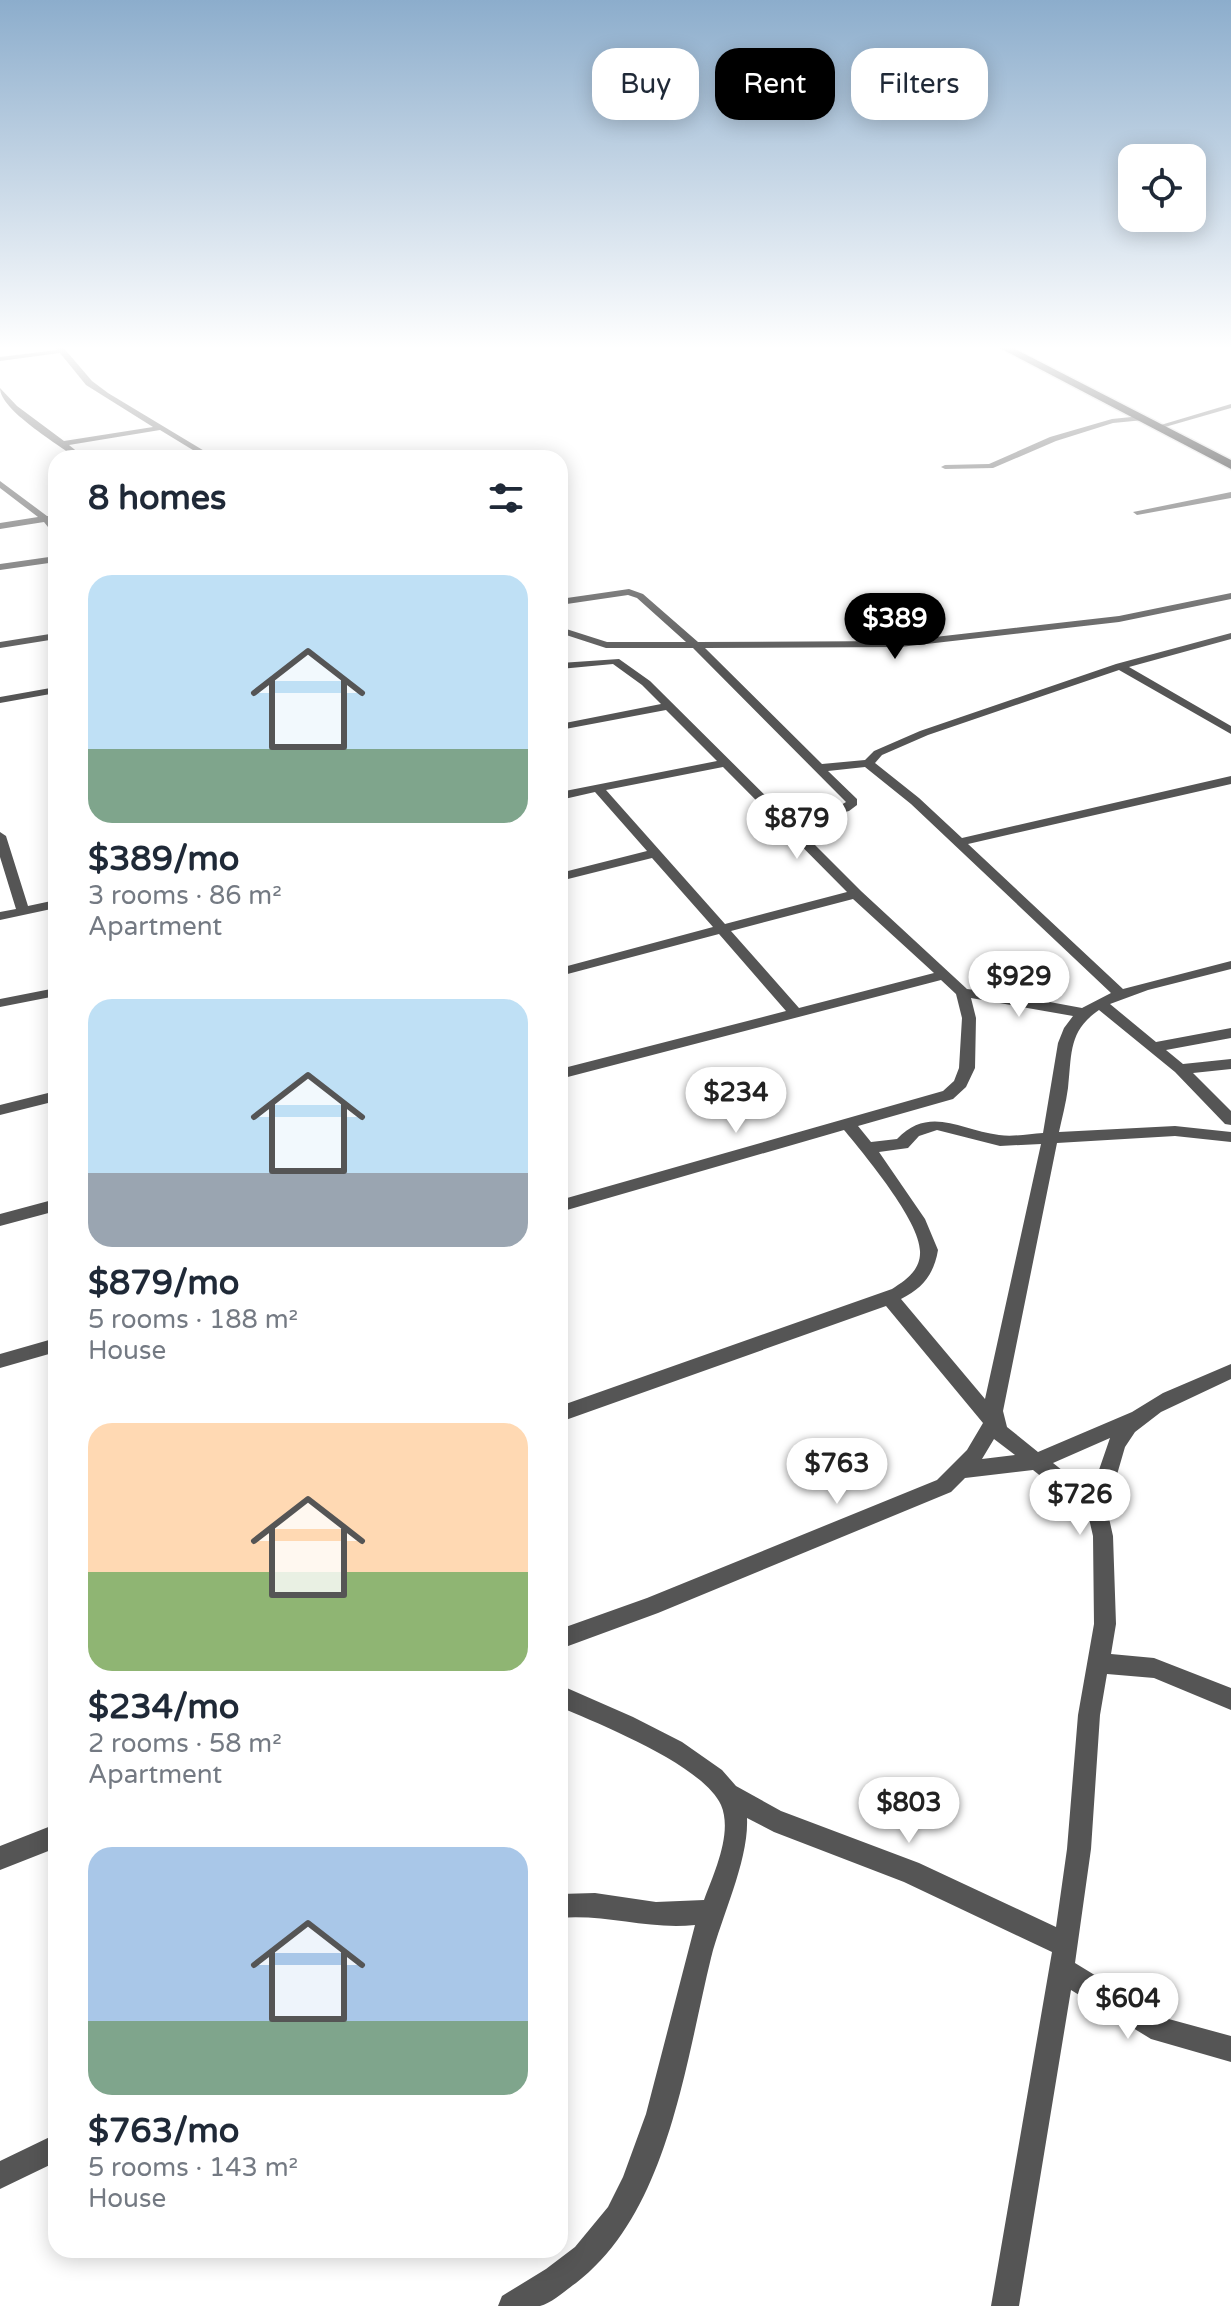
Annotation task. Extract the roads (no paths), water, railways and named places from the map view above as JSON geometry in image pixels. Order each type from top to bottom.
[{"type":"highway","points":[[1209,454],[1231,465]]},
{"type":"street","points":[[945,467],[990,466],[1019,454]]},
{"type":"street","points":[[2,488],[48,522]]},
{"type":"street","points":[[1137,512],[1231,495]]},
{"type":"street","points":[[0,526],[48,518]]},
{"type":"street","points":[[0,567],[48,560]]},
{"type":"street","points":[[568,601],[629,592],[640,596],[662,628],[695,644],[851,799],[852,805],[785,824]]},
{"type":"street","points":[[568,633],[606,645],[900,644],[1119,619],[1231,596]]},
{"type":"street","points":[[568,665],[615,661],[662,628]]},
{"type":"street","points":[[820,768],[868,763],[878,753],[924,733],[1120,666],[1231,636]]},
{"type":"street","points":[[0,645],[48,637]]},
{"type":"street","points":[[568,1204],[849,1126],[948,1095],[961,1083],[967,1068],[969,1018],[963,993],[856,894],[646,683],[615,661]]},
{"type":"street","points":[[1120,666],[1231,731]]},
{"type":"street","points":[[0,700],[48,691]]},
{"type":"street","points":[[568,725],[668,706]]},
{"type":"street","points":[[568,794],[723,763]]},
{"type":"street","points":[[868,763],[915,801],[1121,995]]},
{"type":"street","points":[[958,843],[1231,780]]},
{"type":"street","points":[[598,788],[795,1012]]},
{"type":"street","points":[[0,836],[23,911]]},
{"type":"street","points":[[568,875],[656,853]]},
{"type":"street","points":[[568,970],[856,894]]},
{"type":"street","points":[[0,916],[48,906]]},
{"type":"street","points":[[568,1636],[651,1606],[944,1486],[963,1470],[993,1422],[991,1409],[1002,1373],[1060,1090],[1065,1044],[1091,1008],[1121,995],[1231,965]]},
{"type":"street","points":[[568,1072],[944,975]]},
{"type":"street","points":[[963,993],[1091,1008],[1154,1047],[1231,1120]]},
{"type":"street","points":[[0,1003],[48,994]]},
{"type":"street","points":[[1154,1047],[1231,1033]]},
{"type":"street","points":[[1180,1069],[1231,1064]]},
{"type":"street","points":[[0,1110],[48,1098]]},
{"type":"street","points":[[868,1148],[902,1144],[913,1132],[937,1125],[1000,1141],[1175,1131],[1231,1137]]},
{"type":"street","points":[[568,1411],[889,1297],[902,1291],[922,1273],[929,1249],[919,1226],[868,1148],[849,1126]]},
{"type":"street","points":[[0,1220],[48,1207]]},
{"type":"street","points":[[889,1297],[1000,1433],[1097,1509]]},
{"type":"street","points":[[0,1361],[48,1347]]},
{"type":"street","points":[[963,1470],[1037,1461],[1136,1418],[1231,1371]]},
{"type":"street","points":[[1005,2306],[1079,1849],[1089,1715],[1105,1624],[1103,1536],[1097,1509],[1117,1442],[1136,1418]]},
{"type":"street","points":[[1098,1663],[1154,1668],[1231,1699]]},
{"type":"street","points":[[568,1699],[623,1723],[681,1756],[708,1773],[728,1794],[774,1820],[910,1872],[1063,1957],[1160,2030],[1231,2049]]},
{"type":"street","points":[[512,2306],[537,2293],[584,2256],[616,2220],[639,2174],[711,1911],[735,1837],[735,1815],[728,1794]]},
{"type":"street","points":[[0,1858],[48,1839]]},
{"type":"street","points":[[568,1906],[607,1904],[643,1913],[675,1916],[711,1911]]},
{"type":"street","points":[[0,2175],[48,2152]]}]
